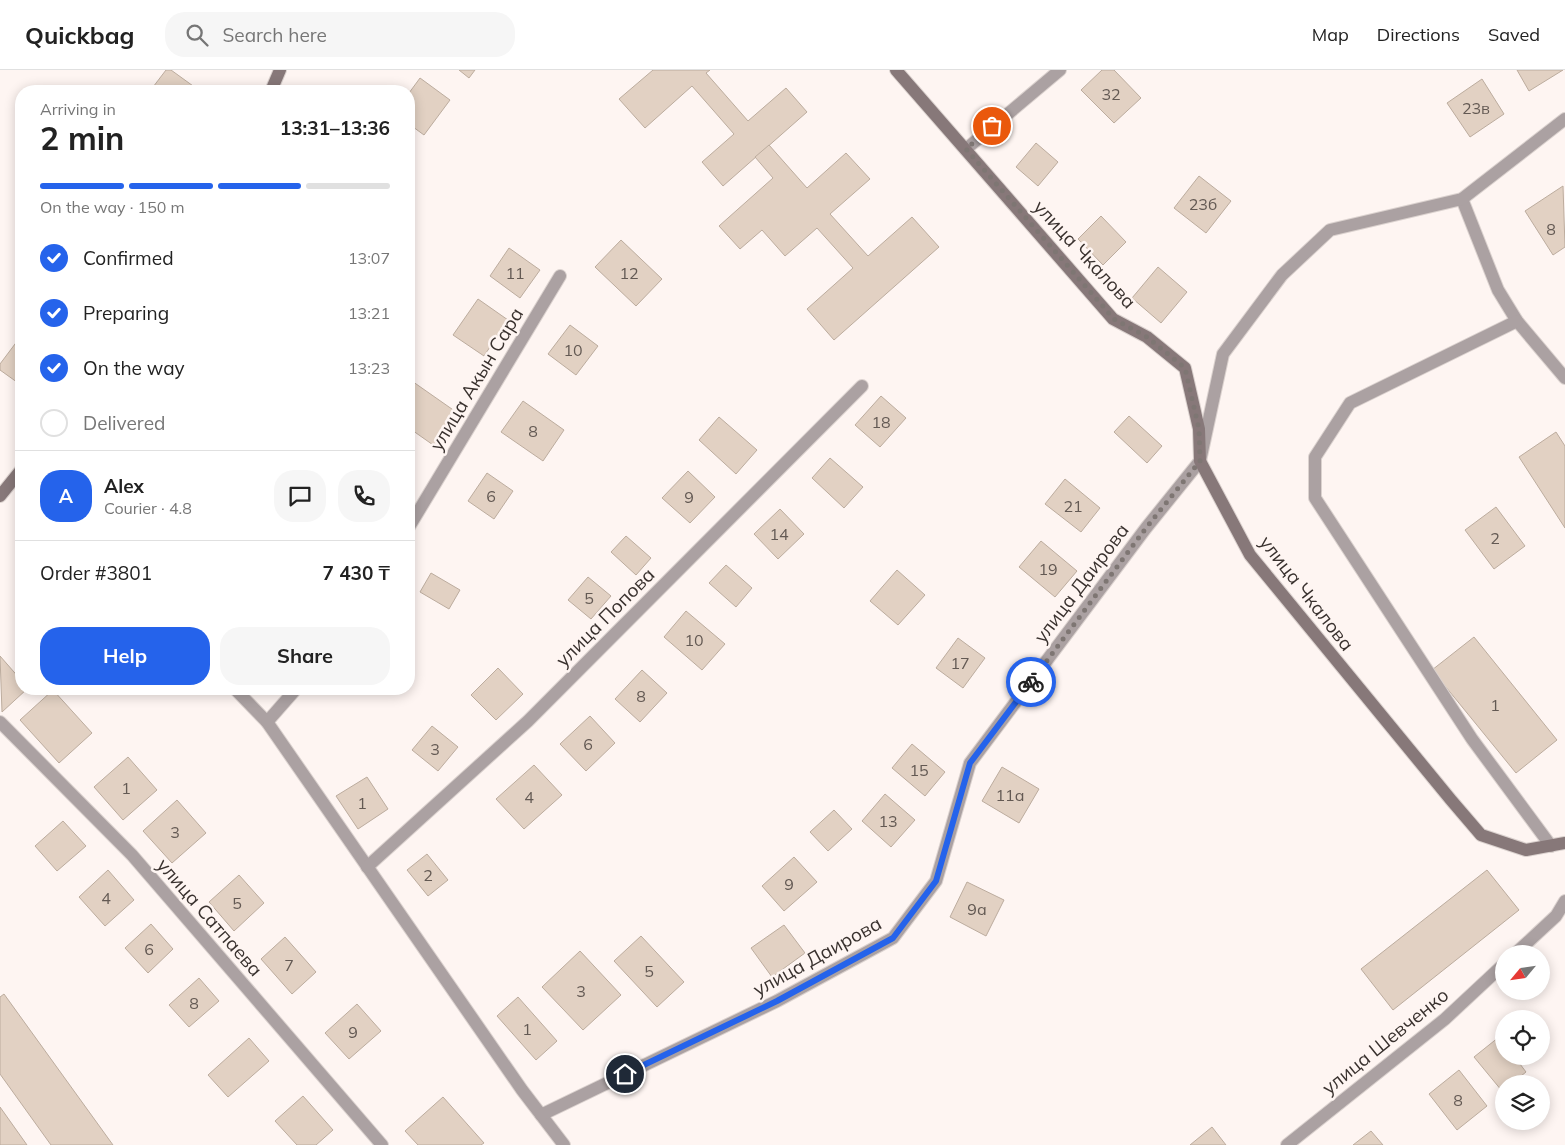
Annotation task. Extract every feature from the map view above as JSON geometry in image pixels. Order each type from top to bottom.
[{"type":"street","points":[[274,85],[280,70]]},
{"type":"street","name":"улица Чкалова","points":[[896,70],[1114,319],[1147,337],[1185,368],[1199,429],[1200,461],[1250,554],[1481,835],[1526,850],[1565,844]]},
{"type":"street","points":[[966,149],[1060,70]]},
{"type":"street","name":"улица Даирова","points":[[541,1115],[777,1001],[893,938],[936,881],[970,763],[1146,528],[1200,461],[1223,354],[1282,276],[1330,230],[1462,199],[1565,119]]},
{"type":"street","points":[[1462,199],[1498,290],[1517,321],[1565,378]]},
{"type":"street","name":"улица Акын Сара","points":[[415,517],[560,276]]},
{"type":"street","points":[[1517,321],[1350,403],[1315,457],[1315,498],[1472,739],[1551,846]]},
{"type":"street","name":"улица Попова","points":[[367,867],[528,721],[862,386]]},
{"type":"street","points":[[0,496],[15,477]]},
{"type":"street","points":[[241,695],[267,722],[541,1115],[564,1145]]},
{"type":"street","points":[[267,722],[291,695]]},
{"type":"street","name":"улица Сатпаева","points":[[0,722],[132,855],[382,1145]]},
{"type":"street","points":[[1525,945],[1556,916],[1565,901]]},
{"type":"street","name":"улица Шевченко","points":[[1287,1145],[1445,1019],[1495,972]]},
{"type":"building","points":[[166,70],[171,70],[192,85],[155,85]]},
{"type":"building","points":[[459,70],[475,70],[469,78]]},
{"type":"building","points":[[653,70],[710,70],[706,73],[748,121],[786,88],[807,112],[723,186],[702,162],[734,134],[692,86],[645,128],[619,99]]},
{"type":"building","points":[[1102,70],[1114,70],[1141,98],[1114,123],[1081,90]]},
{"type":"building","points":[[1517,70],[1563,70],[1529,91]]},
{"type":"building","points":[[420,78],[450,100],[424,135],[415,128],[415,85]]},
{"type":"building","points":[[1482,79],[1504,114],[1470,137],[1447,103]]},
{"type":"building","points":[[1036,143],[1058,162],[1038,186],[1016,167]]},
{"type":"building","points":[[769,145],[807,188],[846,153],[870,179],[830,214],[868,256],[912,217],[939,247],[834,340],[807,309],[853,268],[817,228],[785,256],[762,230],[740,249],[719,226],[773,178],[755,157]]},
{"type":"building","points":[[1199,176],[1231,201],[1206,233],[1174,208]]},
{"type":"building","points":[[1563,186],[1565,247],[1553,255],[1525,211]]},
{"type":"building","points":[[1101,216],[1126,242],[1103,265],[1078,239]]},
{"type":"building","points":[[621,240],[662,279],[636,306],[595,267]]},
{"type":"building","points":[[509,248],[540,270],[520,298],[490,276]]},
{"type":"building","points":[[1158,267],[1187,292],[1161,323],[1132,298]]},
{"type":"building","points":[[478,299],[508,320],[484,356],[453,335]]},
{"type":"building","points":[[570,325],[598,346],[576,375],[548,354]]},
{"type":"building","points":[[15,344],[15,381],[0,370],[0,364]]},
{"type":"building","points":[[415,383],[459,414],[436,447],[415,432]]},
{"type":"building","points":[[881,396],[906,418],[880,447],[855,425]]},
{"type":"building","points":[[523,401],[564,430],[543,461],[501,432]]},
{"type":"building","points":[[1129,416],[1162,446],[1147,463],[1114,432]]},
{"type":"building","points":[[719,417],[757,450],[736,474],[699,440]]},
{"type":"building","points":[[1556,432],[1565,446],[1565,528],[1519,457]]},
{"type":"building","points":[[830,458],[863,487],[844,508],[812,478]]},
{"type":"building","points":[[688,471],[715,497],[690,523],[662,498]]},
{"type":"building","points":[[487,473],[513,491],[494,519],[468,501]]},
{"type":"building","points":[[1065,479],[1100,508],[1081,532],[1045,504]]},
{"type":"building","points":[[1496,507],[1525,546],[1494,569],[1465,530]]},
{"type":"building","points":[[780,509],[804,534],[778,559],[754,534]]},
{"type":"building","points":[[626,536],[651,558],[636,575],[611,552]]},
{"type":"building","points":[[1041,541],[1077,571],[1055,597],[1019,567]]},
{"type":"building","points":[[726,565],[752,588],[736,607],[709,583]]},
{"type":"building","points":[[897,570],[925,595],[898,625],[870,601]]},
{"type":"building","points":[[431,573],[460,590],[449,609],[420,592]]},
{"type":"building","points":[[588,577],[611,596],[591,619],[568,600]]},
{"type":"building","points":[[686,611],[725,644],[702,670],[664,637]]},
{"type":"building","points":[[1474,637],[1557,740],[1516,773],[1432,670]]},
{"type":"building","points":[[958,638],[985,658],[963,688],[936,668]]},
{"type":"building","points":[[0,656],[15,673],[15,695],[20,695],[2,712]]},
{"type":"building","points":[[498,668],[523,694],[496,720],[471,695]]},
{"type":"building","points":[[642,670],[667,693],[640,722],[615,699]]},
{"type":"building","points":[[48,695],[58,695],[92,733],[59,763],[20,720]]},
{"type":"building","points":[[590,716],[615,743],[586,771],[560,744]]},
{"type":"building","points":[[432,726],[458,747],[438,771],[412,750]]},
{"type":"building","points":[[912,744],[945,772],[925,796],[892,768]]},
{"type":"building","points":[[128,757],[157,790],[123,820],[94,787]]},
{"type":"building","points":[[534,765],[562,795],[524,829],[496,799]]},
{"type":"building","points":[[1002,767],[1039,789],[1019,823],[982,801]]},
{"type":"building","points":[[367,777],[388,809],[358,829],[336,796]]},
{"type":"building","points":[[885,794],[915,820],[891,847],[862,821]]},
{"type":"building","points":[[177,800],[206,833],[172,863],[143,831]]},
{"type":"building","points":[[834,810],[852,829],[828,851],[810,832]]},
{"type":"building","points":[[63,821],[86,846],[57,871],[35,846]]},
{"type":"building","points":[[427,854],[448,880],[428,896],[407,870]]},
{"type":"building","points":[[794,857],[817,882],[784,911],[762,886]]},
{"type":"building","points":[[108,870],[134,900],[105,926],[79,897]]},
{"type":"building","points":[[1487,870],[1519,910],[1393,1010],[1361,969]]},
{"type":"building","points":[[239,875],[264,903],[234,931],[209,902]]},
{"type":"building","points":[[967,882],[1004,900],[986,936],[950,917]]},
{"type":"building","points":[[151,924],[173,949],[148,973],[125,948]]},
{"type":"building","points":[[784,925],[805,953],[772,977],[751,948]]},
{"type":"building","points":[[641,936],[684,982],[657,1007],[614,961]]},
{"type":"building","points":[[285,937],[316,972],[292,994],[261,959]]},
{"type":"building","points":[[580,951],[621,995],[583,1030],[542,987]]},
{"type":"building","points":[[199,978],[219,1001],[189,1027],[169,1005]]},
{"type":"building","points":[[4,994],[113,1145],[51,1145],[0,1074],[0,997]]},
{"type":"building","points":[[518,997],[557,1041],[536,1060],[497,1016]]},
{"type":"building","points":[[357,1004],[381,1031],[349,1059],[325,1033]]},
{"type":"building","points":[[249,1038],[269,1061],[228,1097],[208,1075]]},
{"type":"building","points":[[1495,1040],[1495,1065],[1521,1065],[1526,1072],[1522,1075],[1495,1075],[1495,1082],[1474,1057]]},
{"type":"building","points":[[1459,1070],[1487,1106],[1457,1130],[1429,1094]]},
{"type":"building","points":[[303,1096],[333,1130],[316,1145],[297,1145],[275,1121]]},
{"type":"building","points":[[443,1097],[484,1143],[481,1145],[418,1145],[405,1131]]},
{"type":"building","points":[[0,1107],[27,1145],[0,1145]]},
{"type":"building","points":[[1212,1127],[1226,1145],[1190,1145]]},
{"type":"building","points":[[1371,1131],[1383,1145],[1353,1145]]},
{"type":"way so far","points":[[992,126],[966,149],[1114,319],[1147,337],[1185,368],[1199,429],[1200,461],[1146,528],[1031,682]]},
{"type":"route","points":[[625,1074],[777,1001],[893,938],[936,881],[970,763],[1031,682]]}]
